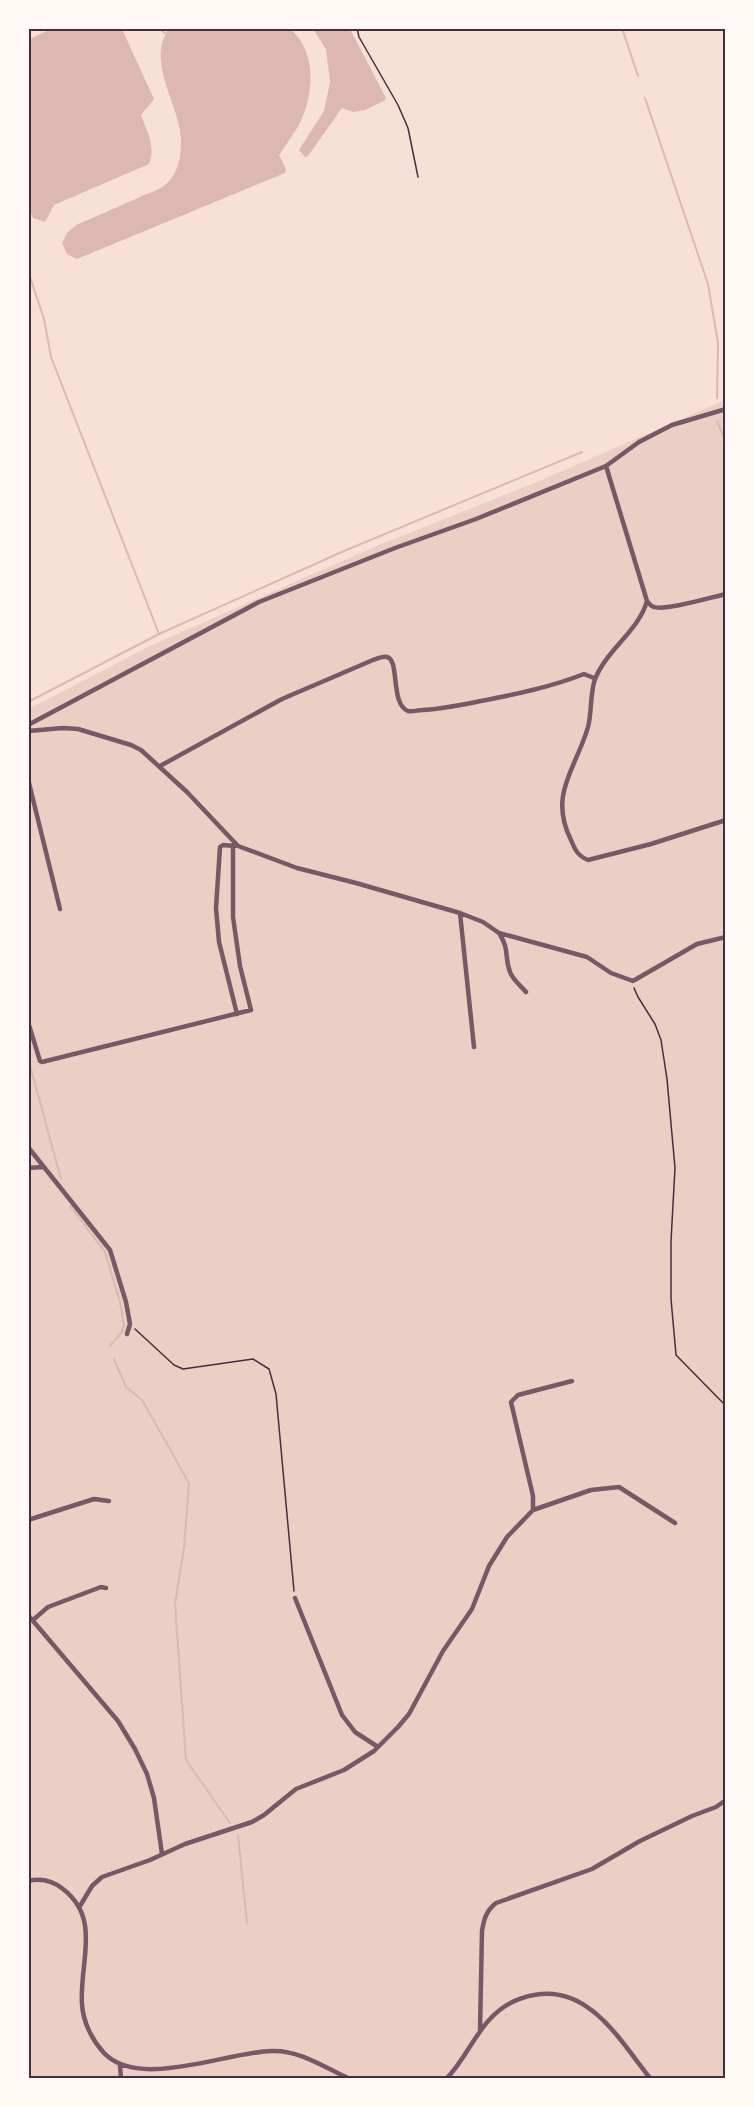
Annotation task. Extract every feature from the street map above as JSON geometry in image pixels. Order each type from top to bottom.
[{"type":"street","points":[[28,725],[259,602],[395,548],[476,519],[606,466],[639,442],[672,425],[726,409]]},
{"type":"street","points":[[606,466],[647,601],[655,608],[726,594]]},
{"type":"street","points":[[647,601],[635,624],[594,678],[589,725],[567,777],[562,798],[563,825],[580,857],[588,860],[651,844],[726,820]]},
{"type":"street","points":[[160,766],[282,699],[373,660],[386,657],[390,658],[392,664],[398,699],[402,706],[410,711],[434,710],[527,692],[560,684],[584,674],[594,678]]},
{"type":"street","points":[[28,731],[63,728],[95,734],[141,750],[187,792],[235,846],[233,917],[240,966],[251,1010],[42,1062],[28,1023]]},
{"type":"street","points":[[28,779],[60,909]]},
{"type":"street","points":[[237,1014],[219,942],[216,908],[220,847],[223,845],[235,846],[297,868],[460,913],[483,922],[499,933],[587,957],[611,973],[633,981],[697,944],[726,937]]},
{"type":"street","points":[[460,913],[474,1047]]},
{"type":"street","points":[[499,933],[507,948],[509,970],[526,992]]},
{"type":"street","points":[[28,1148],[110,1250],[126,1302],[129,1324],[127,1334]]},
{"type":"street","points":[[28,1168],[43,1167]]},
{"type":"street","points":[[533,1510],[533,1496],[511,1402],[518,1395],[572,1380]]},
{"type":"street","points":[[80,1906],[92,1886],[102,1877],[185,1844],[258,1819],[296,1789],[344,1770],[378,1747],[409,1714],[443,1651],[471,1609],[489,1566],[507,1537],[533,1510],[591,1490],[619,1487],[675,1523]]},
{"type":"street","points":[[28,1520],[94,1499],[109,1501]]},
{"type":"street","points":[[33,1620],[48,1607],[101,1587],[106,1588]]},
{"type":"street","points":[[295,1598],[342,1715],[355,1732],[378,1747]]},
{"type":"street","points":[[28,1615],[118,1721],[135,1749],[147,1774],[154,1798],[162,1854]]},
{"type":"street","points":[[480,2030],[482,1932],[488,1909],[496,1903],[592,1869],[640,1841],[716,1807],[726,1800]]},
{"type":"street","points":[[28,1881],[45,1880],[57,1884],[80,1906],[86,1931],[81,2003],[83,2014],[94,2041],[120,2066],[130,2069],[157,2069],[271,2051],[305,2057],[348,2079]]},
{"type":"street","points":[[447,2079],[480,2030],[504,2006],[523,1997],[544,1993],[576,2000],[591,2008],[650,2079]]},
{"type":"street","points":[[120,2066],[120,2079]]},
{"type":"path","points":[[357,28],[359,37],[398,105],[408,128],[418,177]]},
{"type":"path","points":[[633,981],[638,997],[655,1024],[661,1040],[667,1079],[675,1168],[670,1241],[671,1299],[676,1355],[726,1406]]},
{"type":"path","points":[[129,1324],[174,1365],[183,1369],[252,1359],[269,1369],[276,1394],[295,1598]]},
{"type":"shaded area","points":[[53,28],[122,29],[154,99],[141,115],[152,151],[149,164],[54,205],[45,222],[33,218],[29,208],[28,40]]},
{"type":"shaded area","points":[[169,29],[290,29],[305,49],[309,61],[310,86],[305,112],[279,155],[286,169],[285,173],[77,259],[67,254],[62,243],[67,233],[76,225],[159,189],[174,174],[181,153],[180,130],[161,66],[163,40]]},
{"type":"shaded area","points":[[313,29],[350,29],[386,98],[365,110],[353,112],[342,108],[305,157],[299,150],[324,111],[330,82],[326,49]]},
{"type":"shaded area","points":[[725,400],[725,2078],[29,2078],[29,709],[148,647],[374,547],[537,482]]},
{"type":"waterway","points":[[158,28],[165,33]]},
{"type":"waterway","points":[[622,28],[638,76]]},
{"type":"waterway","points":[[645,98],[708,284],[718,343],[717,398]]},
{"type":"waterway","points":[[28,271],[44,319],[51,357],[159,634]]},
{"type":"waterway","points":[[717,421],[726,443]]},
{"type":"waterway","points":[[28,702],[159,634],[344,551],[582,452]]},
{"type":"waterway","points":[[28,1058],[61,1179]]},
{"type":"waterway","points":[[70,1206],[105,1252],[120,1302],[124,1325],[122,1332],[110,1346]]},
{"type":"waterway","points":[[114,1359],[126,1387],[142,1400],[189,1483],[184,1548],[175,1604],[186,1760],[230,1823]]},
{"type":"waterway","points":[[238,1835],[247,1923]]}]
